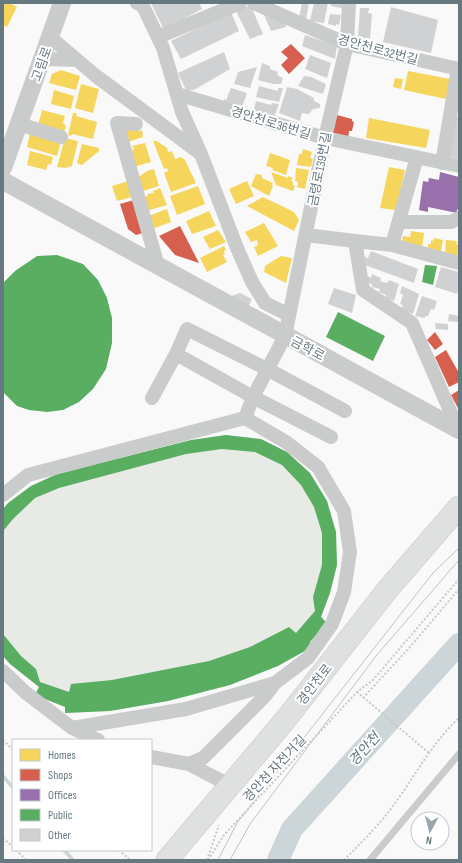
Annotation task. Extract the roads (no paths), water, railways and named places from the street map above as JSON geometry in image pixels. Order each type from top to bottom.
[{"type":"main road","name":"경안천로","points":[[167,860],[286,719],[388,589],[459,507]]},
{"type":"street","name":"고림로","points":[[3,168],[62,3]]},
{"type":"street","points":[[158,38],[240,3]]},
{"type":"street","name":"경안천로32번길","points":[[254,3],[348,44],[458,69]]},
{"type":"street","name":"금령로139번길","points":[[245,418],[253,397],[285,336],[325,138],[348,44],[349,3]]},
{"type":"street","points":[[141,4],[163,48],[182,112],[201,154],[237,248],[252,282],[265,303],[290,315]]},
{"type":"street","points":[[50,37],[96,76],[201,154]]},
{"type":"street","points":[[42,59],[77,60]]},
{"type":"street","points":[[442,162],[458,69]]},
{"type":"street","name":"경안천로36번길","points":[[177,94],[325,138],[459,166]]},
{"type":"street","points":[[136,124],[117,123],[158,266]]},
{"type":"street","points":[[19,124],[61,137]]},
{"type":"street","points":[[392,245],[417,157]]},
{"type":"street","name":"금학로","points":[[3,181],[285,336],[459,429]]},
{"type":"street","points":[[399,222],[451,222],[459,218]]},
{"type":"street","points":[[306,235],[392,245],[459,263]]},
{"type":"street","points":[[355,241],[363,290],[412,323],[459,429]]},
{"type":"street","points":[[152,398],[176,354],[187,329],[267,369],[345,412]]},
{"type":"street","points":[[176,354],[253,397],[330,437]]},
{"type":"street","points":[[3,495],[28,475],[245,418],[286,442],[318,466],[344,511],[350,552],[344,592],[332,624],[308,658],[275,683],[265,696],[203,758],[189,764]]},
{"type":"street","points":[[3,671],[26,694],[72,728],[96,739]]},
{"type":"street","points":[[72,728],[186,709],[275,683]]},
{"type":"street","points":[[152,757],[189,764],[229,785]]},
{"type":"lane","points":[[370,860],[459,754]]},
{"type":"waterway","name":"경안천","points":[[278,860],[292,829],[459,644]]},
{"type":"waterway","points":[[3,776],[12,787]]},
{"type":"waterway","points":[[65,851],[73,860]]},
{"type":"tram line","points":[[218,860],[237,823],[433,573],[459,548]]},
{"type":"tram line","points":[[230,860],[250,824],[376,656],[459,560]]}]
